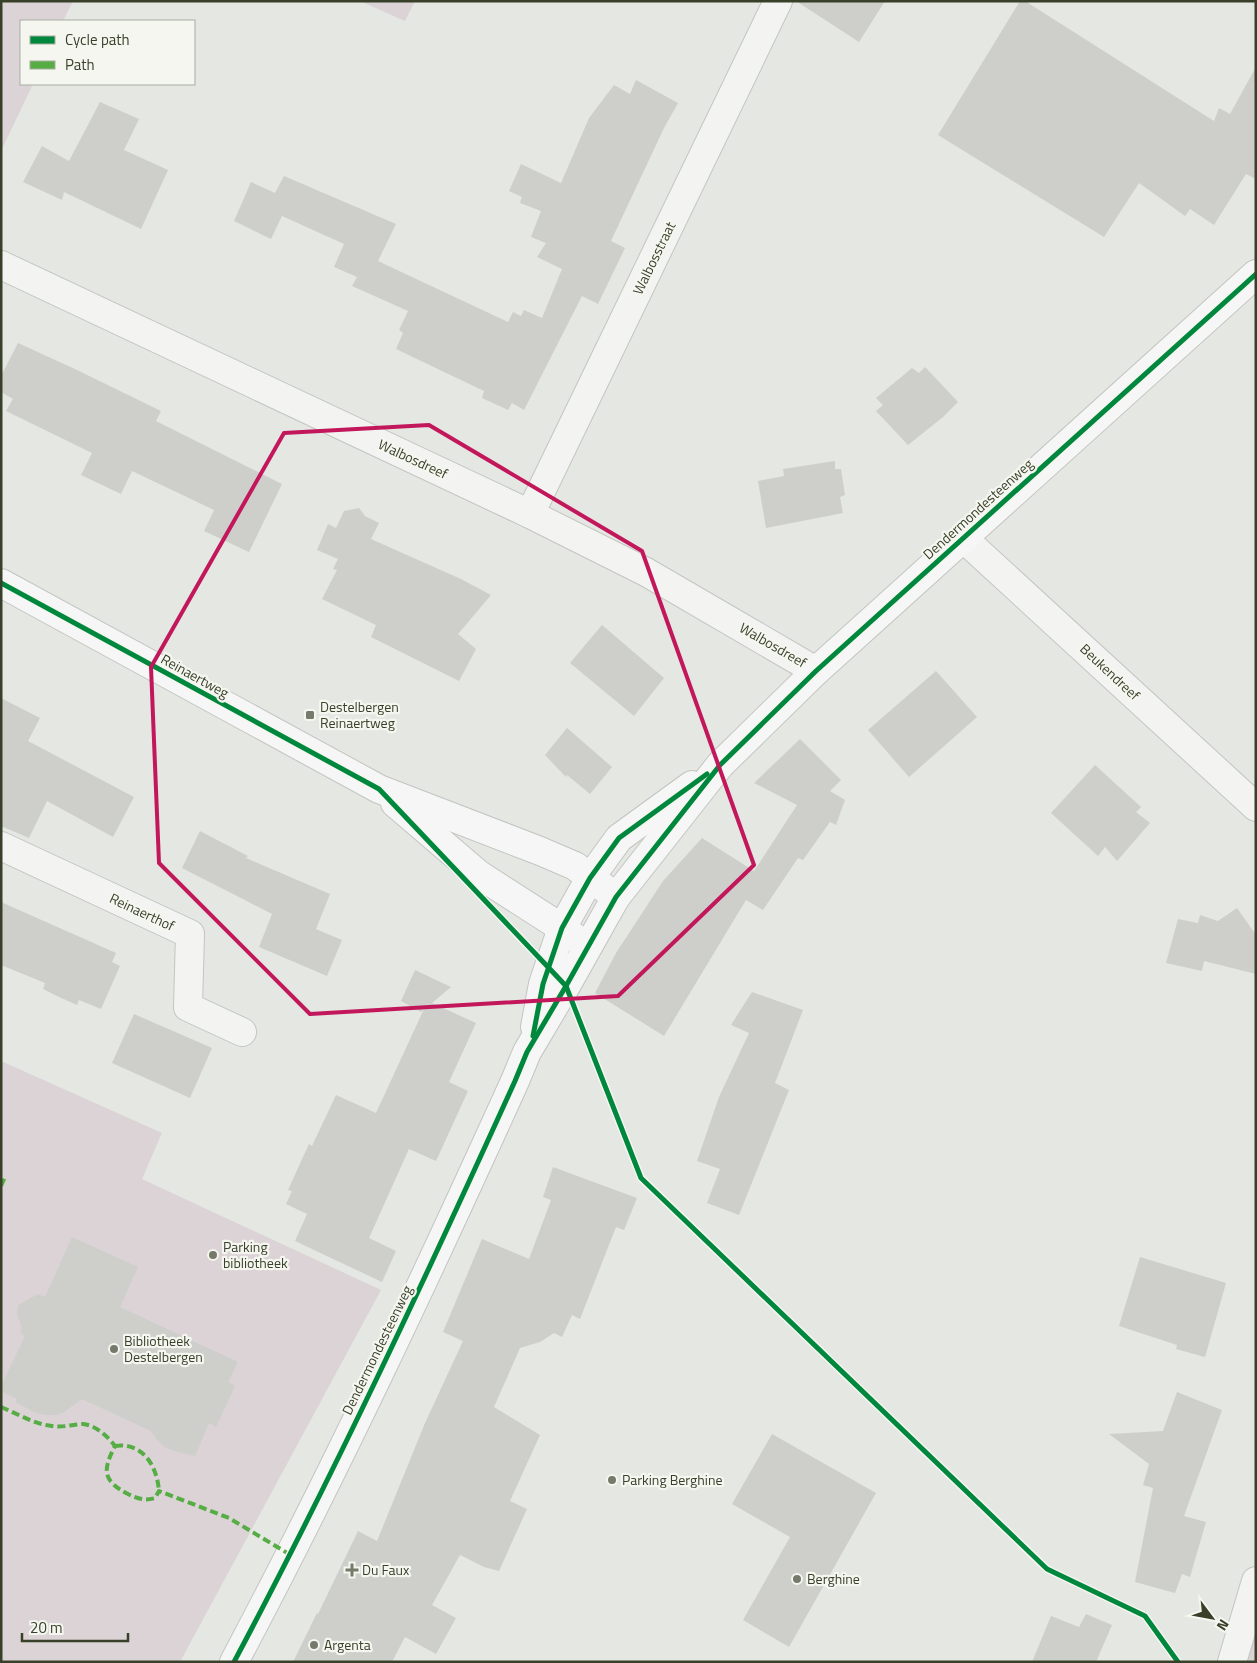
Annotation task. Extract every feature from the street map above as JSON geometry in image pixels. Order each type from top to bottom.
[{"type":"main road","name":"Dendermondesteenweg","points":[[234,1662],[386,1361],[532,1043],[616,897],[720,765],[816,671],[1256,274]]},
{"type":"main road","name":"Reinaertweg","points":[[1,582],[379,789],[574,866],[616,897]]},
{"type":"main road","name":"Dendermondesteenweg","points":[[532,1043],[543,984],[562,928],[590,878],[619,838],[720,765]]},
{"type":"main road","name":"Reinaertweg","points":[[379,789],[478,874],[562,928],[587,947]]},
{"type":"street","name":"Walbosstraat","points":[[530,514],[778,1]]},
{"type":"street","name":"Walbosdreef","points":[[1,265],[530,514],[646,572],[816,671]]},
{"type":"street","name":"Beukendreef","points":[[964,538],[1256,807]]},
{"type":"street","name":"Reinaerthof","points":[[1,846],[190,934],[188,1007],[242,1032]]},
{"type":"street","points":[[1232,1662],[1256,1580]]},
{"type":"highlighted area","points":[[429,425],[642,551],[754,865],[618,996],[310,1014],[159,863],[151,667],[284,433]]},
{"type":"shaded area","points":[[1,1],[73,1],[64,20],[20,20],[20,85],[33,85],[1,151]]},
{"type":"shaded area","points":[[360,1],[415,1],[405,21]]},
{"type":"shaded area","points":[[1,1061],[162,1133],[142,1179],[381,1290],[180,1662],[1,1662]]},
{"type":"shaded area","points":[[1256,1631],[1256,1662],[1246,1662]]},
{"type":"building","points":[[796,1],[885,1],[859,42]]},
{"type":"building","points":[[1020,1],[1025,1],[1214,121],[1219,108],[1230,114],[1256,67],[1256,179],[1246,174],[1214,225],[1190,209],[1185,216],[1139,183],[1104,237],[938,135]]},
{"type":"building","points":[[636,80],[678,103],[664,128],[611,241],[625,248],[598,304],[582,296],[524,410],[512,403],[508,410],[482,398],[484,391],[396,349],[403,333],[399,330],[408,311],[352,286],[357,277],[334,267],[344,244],[282,216],[271,239],[234,221],[251,182],[275,193],[284,176],[396,224],[378,261],[508,322],[513,312],[521,316],[524,310],[542,318],[562,269],[537,257],[546,243],[531,237],[541,211],[520,203],[522,197],[509,191],[521,164],[561,183],[589,118],[614,85],[630,94]]},
{"type":"building","points":[[100,102],[139,119],[124,150],[168,170],[141,229],[64,192],[62,200],[23,182],[42,146],[69,161]]},
{"type":"building","points":[[18,343],[161,411],[156,421],[282,484],[249,552],[204,531],[214,510],[132,471],[121,494],[81,475],[92,453],[6,411],[13,399],[1,392],[1,376]]},
{"type":"building","points":[[925,367],[958,402],[943,417],[908,445],[876,411],[883,405],[876,398],[912,368],[919,373]]},
{"type":"building","points":[[835,461],[835,469],[841,469],[845,495],[840,497],[843,513],[766,528],[758,481],[784,476],[783,469]]},
{"type":"building","points":[[359,508],[365,516],[379,523],[371,539],[461,579],[491,595],[458,634],[476,649],[459,681],[371,637],[376,625],[322,599],[337,570],[333,569],[338,559],[317,550],[328,524],[336,528],[344,511]]},
{"type":"building","points":[[602,625],[664,678],[634,716],[570,663]]},
{"type":"building","points":[[936,671],[977,717],[909,777],[868,730]]},
{"type":"building","points":[[1,698],[40,718],[28,741],[134,797],[113,837],[47,801],[29,838],[1,826]]},
{"type":"building","points":[[567,728],[612,767],[590,794],[567,775],[566,777],[545,755]]},
{"type":"building","points":[[800,739],[841,780],[830,791],[845,800],[836,825],[830,822],[803,860],[798,858],[763,910],[746,900],[664,1036],[595,993],[616,953],[663,881],[702,838],[754,871],[797,805],[754,783]]},
{"type":"building","points":[[1095,765],[1141,807],[1136,812],[1150,823],[1117,861],[1105,847],[1098,856],[1051,813]]},
{"type":"building","points":[[200,831],[248,856],[246,858],[330,894],[316,929],[342,940],[327,976],[259,947],[272,914],[182,868]]},
{"type":"building","points":[[1,902],[116,953],[112,962],[120,966],[101,1009],[79,1000],[77,1005],[43,989],[45,983],[1,965]]},
{"type":"building","points":[[1237,908],[1256,935],[1256,974],[1204,961],[1202,971],[1166,963],[1178,919],[1198,923],[1200,915],[1218,921]]},
{"type":"building","points":[[415,970],[451,987],[432,1003],[476,1023],[449,1082],[468,1091],[436,1161],[409,1149],[369,1238],[396,1251],[382,1282],[295,1241],[307,1214],[286,1204],[292,1191],[288,1190],[309,1144],[312,1146],[336,1095],[376,1113],[424,1009],[421,1012],[401,1001]]},
{"type":"building","points":[[752,992],[803,1010],[775,1083],[789,1090],[739,1215],[707,1203],[720,1169],[697,1161],[719,1097],[749,1033],[731,1025]]},
{"type":"building","points":[[134,1014],[212,1048],[190,1098],[112,1063]]},
{"type":"building","points":[[553,1167],[637,1198],[624,1230],[616,1227],[580,1319],[572,1315],[562,1337],[554,1333],[540,1342],[520,1348],[494,1407],[540,1435],[510,1501],[527,1509],[499,1571],[484,1567],[460,1555],[432,1605],[456,1618],[436,1654],[405,1637],[392,1662],[293,1662],[358,1531],[377,1541],[425,1423],[463,1341],[443,1332],[482,1239],[529,1259],[551,1200],[543,1197]]},
{"type":"building","name":"Bibliotheek Destelbergen","points":[[72,1237],[138,1267],[120,1307],[238,1362],[228,1382],[235,1386],[216,1427],[209,1423],[195,1456],[166,1448],[151,1431],[82,1399],[64,1412],[57,1415],[46,1415],[36,1413],[15,1402],[17,1399],[1,1391],[1,1386],[25,1336],[20,1332],[22,1327],[17,1315],[18,1305],[38,1294],[45,1297]]},
{"type":"building","points":[[1140,1257],[1226,1283],[1205,1357],[1176,1349],[1177,1345],[1119,1326]]},
{"type":"building","points":[[1177,1392],[1222,1410],[1184,1516],[1206,1522],[1190,1577],[1182,1574],[1175,1593],[1135,1582],[1153,1488],[1143,1485],[1149,1464],[1109,1434],[1163,1431]]},
{"type":"building","name":"Berghine","points":[[772,1434],[876,1493],[789,1647],[743,1620],[790,1537],[732,1504]]},
{"type":"building","points":[[1086,1614],[1112,1625],[1096,1662],[1032,1662],[1051,1616],[1079,1627]]},
{"type":"marked path","points":[[1,1186],[5,1177]]},
{"type":"marked path","points":[[1,1407],[45,1425],[60,1427],[83,1424],[97,1429],[115,1446],[108,1462],[107,1474],[109,1480],[120,1489],[135,1497],[145,1499],[155,1498],[159,1491],[229,1518],[289,1554]]},
{"type":"marked path","points":[[115,1446],[133,1448],[147,1458],[155,1473],[159,1491]]},
{"type":"cycle path","points":[[234,1662],[308,1519],[379,1374],[482,1154],[527,1052],[616,897],[720,765],[816,671],[1256,274]]},
{"type":"cycle path","points":[[1,583],[379,789],[566,986],[641,1178],[1047,1569],[1145,1616],[1178,1662]]},
{"type":"cycle path","points":[[533,1036],[543,984],[562,928],[590,878],[619,838],[707,774]]},
{"type":"place","name":"Destelbergen Reinaertweg","points":[[310,715]]},
{"type":"place","name":"Parking bibliotheek","points":[[213,1255]]},
{"type":"place","name":"Bibliotheek Destelbergen","points":[[114,1349]]},
{"type":"place","name":"Parking Berghine","points":[[612,1480]]},
{"type":"place","name":"Du Faux","points":[[352,1570]]},
{"type":"place","name":"Berghine","points":[[797,1579]]},
{"type":"place","name":"Argenta","points":[[314,1645]]}]
